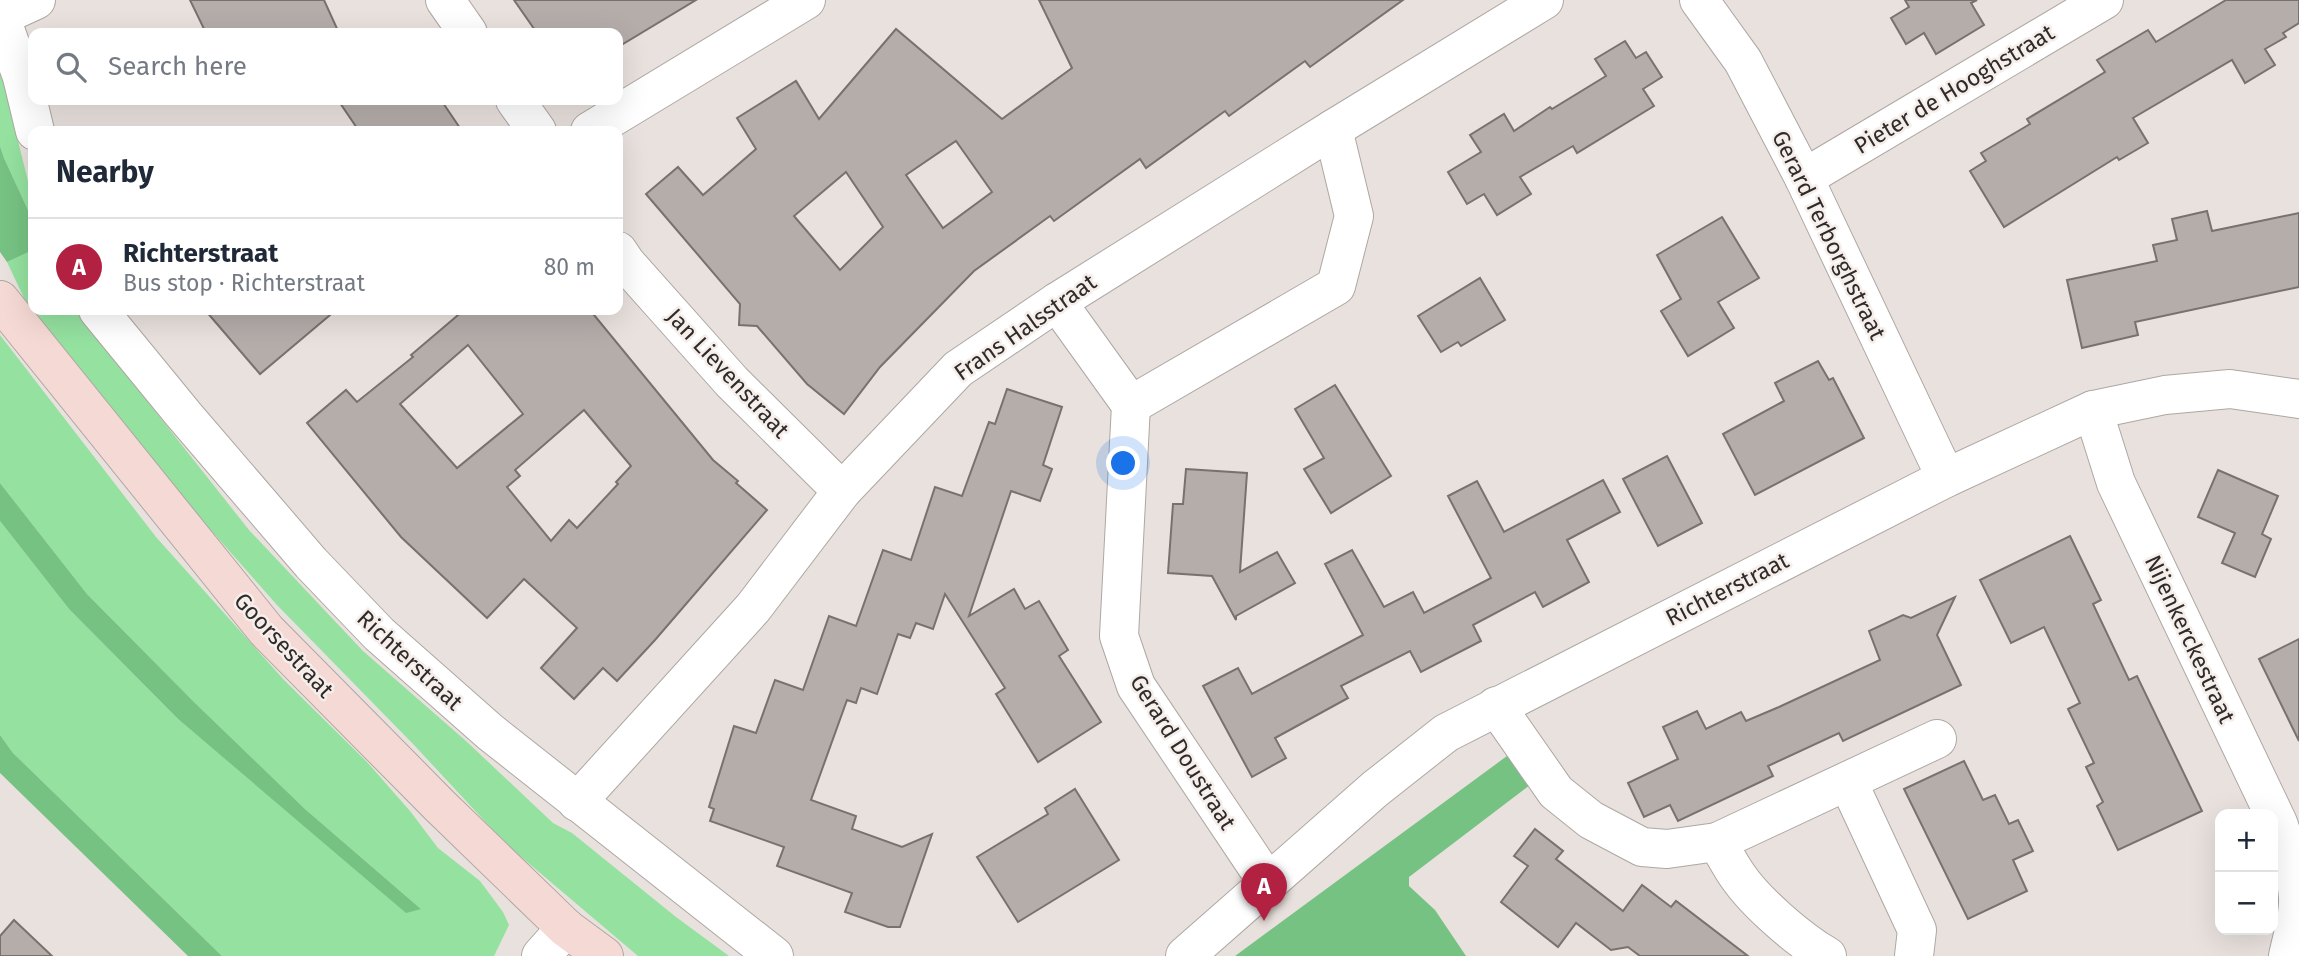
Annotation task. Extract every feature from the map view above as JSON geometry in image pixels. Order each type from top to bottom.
[{"type":"main road","name":"Goorsestraat","points":[[0,300],[266,630],[440,806],[566,928],[604,956]]},
{"type":"street","points":[[28,102],[0,16],[36,0]]},
{"type":"street","points":[[445,0],[465,28]]},
{"type":"street","points":[[598,126],[806,0]]},
{"type":"street","name":"Frans Halsstraat","points":[[577,802],[753,608],[842,491],[958,369],[1058,302],[1544,0]]},
{"type":"street","name":"Gerard Terborghstraat","points":[[1699,0],[1744,61],[1804,178],[1946,478]]},
{"type":"street","name":"Pieter de Hooghstraat","points":[[1804,178],[2105,0]]},
{"type":"street","points":[[29,105],[34,126]]},
{"type":"street","points":[[518,105],[533,126]]},
{"type":"street","points":[[1058,302],[1131,405],[1336,286],[1354,216],[1333,129]]},
{"type":"street","name":"Jan Lievenstraat","points":[[623,258],[732,382],[842,491]]},
{"type":"street","name":"Richterstraat","points":[[102,315],[311,564],[379,634],[490,732],[774,956]]},
{"type":"street","name":"Richterstraat","points":[[1185,956],[1375,789],[1446,733],[1946,478],[2093,410],[2165,395],[2230,388],[2299,399]]},
{"type":"street","name":"Gerard Doustraat","points":[[1131,405],[1119,636],[1136,686],[1268,883]]},
{"type":"street","name":"Nijenkerckestraat","points":[[2093,410],[2116,483],[2278,822],[2296,866],[2296,923],[2288,956]]},
{"type":"street","points":[[1496,706],[1556,792],[1591,820],[1642,848],[1667,849],[1717,842],[1937,739]]},
{"type":"street","points":[[1848,782],[1917,930],[1914,956]]},
{"type":"street","points":[[1717,842],[1738,877],[1769,910],[1827,956]]},
{"type":"street","points":[[541,956],[566,928]]},
{"type":"green space","points":[[0,69],[28,181],[28,210],[0,146]]},
{"type":"green space","points":[[0,146],[28,210],[28,252],[7,262],[0,252]]},
{"type":"green space","points":[[28,252],[28,307],[7,262]]},
{"type":"green space","points":[[33,315],[79,315],[249,530],[363,651],[466,741],[553,823],[572,833],[729,956],[638,956],[506,844],[277,605],[179,494]]},
{"type":"green space","points":[[0,335],[156,537],[284,680],[367,762],[438,848],[480,881],[503,912],[509,925],[494,956],[222,956],[13,753],[0,735],[0,521],[69,609],[178,719],[406,912],[420,908],[305,809],[87,594],[0,483]]},
{"type":"green space","points":[[0,483],[87,594],[305,809],[421,909],[406,913],[178,719],[69,609],[0,521]]},
{"type":"green space","points":[[0,735],[13,753],[222,956],[188,956],[0,773]]},
{"type":"green space","points":[[1512,755],[1530,785],[1409,877],[1409,886],[1435,910],[1466,956],[1235,956],[1507,756]]},
{"type":"building","points":[[190,0],[324,0],[337,28],[204,28]]},
{"type":"building","points":[[514,0],[696,0],[623,44],[623,28],[534,28]]},
{"type":"building","points":[[1039,0],[1403,0],[1310,67],[1305,61],[1229,116],[1225,111],[1146,168],[1140,159],[1054,221],[1050,216],[974,271],[880,367],[844,414],[807,384],[757,326],[739,325],[740,304],[646,194],[678,167],[703,195],[756,149],[737,118],[796,81],[819,119],[896,29],[1002,119],[1072,68]],"holes":[[[956,141],[992,192],[943,228],[906,175]],[[846,172],[883,227],[840,270],[794,216]]]},
{"type":"building","points":[[1905,0],[1977,0],[1971,3],[1984,25],[1936,54],[1924,33],[1906,44],[1891,18],[1909,7]]},
{"type":"building","points":[[2226,0],[2299,0],[2299,23],[2283,33],[2286,37],[2265,49],[2275,65],[2245,83],[2232,60],[2133,118],[2148,143],[2119,160],[2117,157],[2004,227],[1970,171],[1986,161],[1981,153],[2030,124],[2027,119],[2105,72],[2097,60],[2148,30],[2156,42]]},
{"type":"building","points":[[1625,41],[1636,58],[1646,52],[1662,77],[1643,89],[1654,106],[1577,153],[1573,146],[1520,177],[1531,194],[1497,215],[1484,194],[1467,204],[1448,172],[1481,152],[1470,135],[1504,114],[1514,131],[1550,107],[1552,109],[1606,76],[1595,59]]},
{"type":"building","points":[[341,105],[444,105],[459,126],[356,126]]},
{"type":"building","points":[[2207,211],[2212,231],[2299,213],[2299,287],[2135,322],[2138,335],[2082,348],[2067,280],[2157,261],[2153,245],[2177,240],[2172,219]]},
{"type":"building","points":[[1722,217],[1759,278],[1718,302],[1734,328],[1688,356],[1661,311],[1681,299],[1657,255]]},
{"type":"building","points":[[1480,278],[1505,320],[1461,346],[1458,342],[1441,352],[1418,316]]},
{"type":"building","points":[[209,315],[330,315],[260,374]]},
{"type":"building","points":[[458,315],[594,315],[713,460],[767,510],[617,681],[603,668],[574,699],[541,668],[577,628],[524,579],[487,618],[401,537],[307,423],[346,390],[357,402],[413,357],[411,355]],"holes":[[[468,345],[523,414],[457,468],[400,404]],[[584,410],[631,466],[577,528],[569,520],[551,541],[507,487],[520,476],[515,470]]]},
{"type":"building","points":[[1818,361],[1829,380],[1833,378],[1864,438],[1755,495],[1723,434],[1784,401],[1775,383]]},
{"type":"building","points":[[1335,385],[1391,476],[1331,513],[1304,469],[1324,458],[1295,409]]},
{"type":"building","points":[[1007,389],[1062,407],[1043,465],[1052,469],[1040,501],[1011,491],[969,616],[1014,589],[1025,609],[1039,601],[1068,650],[1059,656],[1101,722],[1038,762],[996,694],[1005,688],[945,594],[933,629],[916,623],[910,638],[898,634],[877,694],[861,688],[856,703],[847,700],[811,800],[856,816],[852,829],[902,847],[932,834],[900,927],[888,927],[845,912],[852,893],[777,866],[784,847],[710,821],[714,809],[709,807],[734,726],[756,733],[775,680],[803,690],[829,616],[856,626],[883,550],[911,560],[935,487],[962,496],[989,422],[995,424]]},
{"type":"building","points":[[1667,456],[1702,523],[1658,546],[1623,479]]},
{"type":"building","points":[[1186,469],[1247,473],[1240,572],[1277,552],[1295,583],[1236,616],[1236,620],[1212,576],[1168,573],[1173,504],[1183,504]]},
{"type":"building","points":[[2218,470],[2278,496],[2262,534],[2271,539],[2255,577],[2222,563],[2235,533],[2198,517]]},
{"type":"building","points":[[1603,480],[1620,512],[1567,540],[1589,582],[1543,607],[1535,592],[1473,625],[1481,641],[1421,672],[1410,651],[1341,686],[1348,698],[1275,738],[1286,758],[1252,777],[1203,686],[1238,668],[1252,694],[1363,635],[1325,564],[1352,550],[1384,607],[1413,592],[1424,613],[1491,578],[1448,496],[1477,481],[1504,532]]},
{"type":"building","points":[[2070,536],[2101,600],[2093,604],[2129,680],[2137,676],[2202,811],[2118,850],[2097,806],[2103,802],[2086,767],[2094,763],[2068,709],[2080,703],[2044,627],[2011,643],[1980,580]]},
{"type":"building","points":[[1955,597],[1937,635],[1961,685],[1843,741],[1839,733],[1768,766],[1773,776],[1678,821],[1670,805],[1644,817],[1628,783],[1678,759],[1663,727],[1697,711],[1706,729],[1741,712],[1746,721],[1779,707],[1880,660],[1869,631],[1903,615],[1911,618]]},
{"type":"building","points":[[2299,639],[2299,741],[2259,659]]},
{"type":"building","points":[[1964,761],[1983,800],[1995,795],[2009,824],[2018,820],[2033,851],[2013,860],[2027,891],[1968,919],[1904,789]]},
{"type":"building","points":[[1075,789],[1119,860],[1018,922],[977,857],[1048,814],[1045,808]]},
{"type":"building","points":[[1535,829],[1563,851],[1556,859],[1623,911],[1642,885],[1671,907],[1676,901],[1748,956],[1640,956],[1628,947],[1611,950],[1576,923],[1558,947],[1501,902],[1528,866],[1514,856]]},
{"type":"building","points":[[14,920],[52,956],[0,956],[0,936]]},
{"type":"place","name":"Richterstraat","points":[[1264,921]]}]
